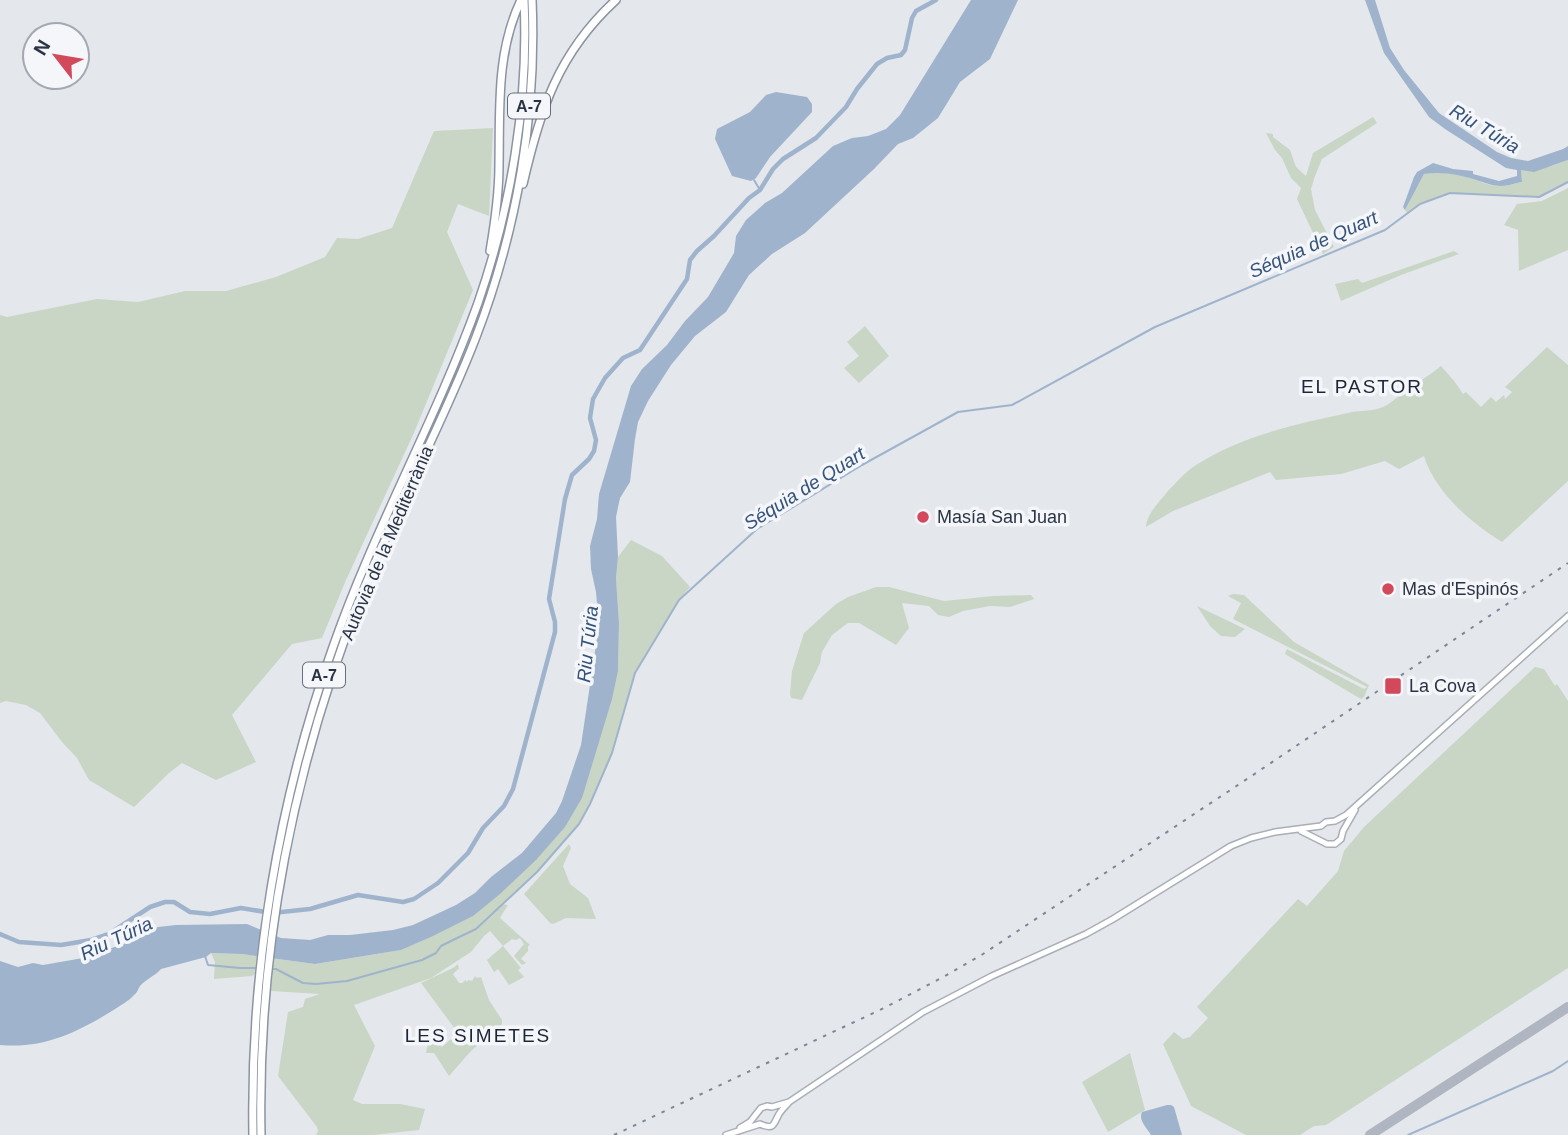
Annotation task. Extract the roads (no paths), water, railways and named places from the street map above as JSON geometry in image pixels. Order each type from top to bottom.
[{"type":"highway","points":[[478,302],[477,296],[497,211],[500,86],[505,50],[513,18],[522,0]]},
{"type":"highway","name":"Autovia de la Mediterrània","points":[[253,1135],[260,1019],[285,817],[298,762],[333,646],[376,540],[452,371],[493,255],[513,167],[522,79],[522,0]]},
{"type":"highway","name":"Autovia de la Mediterrània","points":[[278,878],[306,765],[342,649],[384,542],[475,338],[503,257],[514,211],[527,126],[532,0]]},
{"type":"highway","points":[[514,211],[519,203],[543,107],[552,86],[579,39],[616,0]]},
{"type":"highway","name":"Autovia de la Mediterrània","points":[[260,1019],[261,1135]]},
{"type":"main road","points":[[734,1132],[750,1122],[759,1110],[789,1102],[957,993],[1086,934],[1231,846],[1275,832],[1321,826],[1346,815],[1568,616]]},
{"type":"main road","points":[[1294,830],[1307,833],[1327,844],[1335,844],[1341,839],[1359,805]]},
{"type":"main road","points":[[1335,821],[1341,825],[1343,831]]},
{"type":"main road","points":[[1321,826],[1319,833],[1322,840]]},
{"type":"main road","points":[[757,1115],[760,1124],[771,1126],[789,1102]]},
{"type":"main road","points":[[772,1107],[778,1116]]},
{"type":"main road","points":[[726,1135],[760,1124]]},
{"type":"water","points":[[971,0],[1018,0],[990,59],[960,82],[938,118],[913,138],[898,144],[805,233],[772,254],[749,275],[726,312],[695,336],[671,365],[648,401],[638,422],[630,482],[620,498],[616,517],[618,671],[612,699],[582,798],[565,827],[536,860],[473,916],[401,950],[315,964],[242,954],[211,953],[206,957],[161,969],[142,984],[126,1002],[99,1019],[59,1038],[16,1046],[0,1045],[0,961],[18,967],[83,958],[123,944],[158,927],[176,925],[247,924],[281,938],[310,940],[328,935],[393,930],[413,925],[456,905],[475,893],[522,853],[556,813],[581,745],[597,638],[598,615],[590,546],[597,519],[599,494],[631,386],[642,369],[667,345],[708,297],[734,253],[736,236],[746,220],[765,203],[782,193],[833,146],[886,129],[900,115]]},
{"type":"water","points":[[1365,0],[1375,0],[1390,48],[1439,113],[1497,152],[1511,158],[1528,161],[1568,146],[1568,160],[1534,172],[1521,170],[1522,182],[1504,186],[1452,174],[1424,174],[1405,210],[1403,207],[1414,177],[1417,172],[1433,163],[1473,171],[1473,174],[1499,181],[1517,176],[1517,170],[1506,168],[1429,117],[1384,53]]},
{"type":"water","points":[[776,92],[807,97],[812,104],[812,112],[770,157],[756,178],[751,181],[732,176],[715,139],[717,129],[750,112],[766,95]]},
{"type":"water","points":[[1167,1105],[1174,1107],[1182,1135],[1151,1135],[1142,1121],[1142,1112]]},
{"type":"waterway","name":"Riu Túria","points":[[0,934],[19,942],[61,945],[109,934],[150,907],[165,902],[174,902],[190,912],[210,914],[241,908],[272,913],[310,909],[358,895],[403,902],[414,899],[438,883],[468,853],[483,828],[504,806],[513,789],[555,632],[549,599],[565,499],[572,475],[594,451],[596,440],[590,418],[593,399],[605,378],[623,358],[640,350],[687,279],[690,260],[697,251],[760,190],[783,159],[816,138],[846,107],[877,64],[887,58],[901,55],[905,50],[916,11],[936,0]]},
{"type":"waterway","points":[[754,180],[760,190]]},
{"type":"waterway","name":"Séquia de Quart","points":[[272,969],[303,983],[347,981],[422,960],[436,953],[441,946],[476,929],[537,872],[579,824],[612,753],[635,673],[679,600],[757,529],[862,465],[958,412],[1012,405],[1155,327],[1385,230],[1420,204],[1450,193],[1539,197],[1568,182]]},
{"type":"waterway","name":"Séquia de Quart","points":[[205,956],[208,965],[259,968]]},
{"type":"waterway","points":[[1408,1135],[1553,1071],[1568,1061]]},
{"type":"railway","points":[[614,1135],[884,1008],[983,954],[1568,563]]},
{"type":"place","name":"Masía San Juan","points":[[923,517]]},
{"type":"place","name":"Mas d'Espinós","points":[[1388,589]]},
{"type":"place","name":"La Cova","points":[[1393,686]]},
{"type":"district","name":"EL PASTOR","points":[[1362,386]]},
{"type":"district","name":"LES SIMETES","points":[[478,1035]]}]
